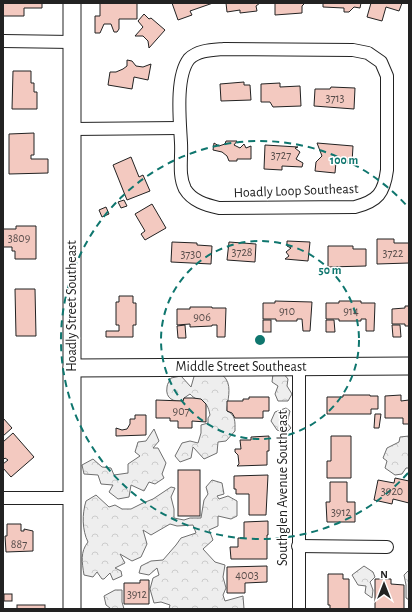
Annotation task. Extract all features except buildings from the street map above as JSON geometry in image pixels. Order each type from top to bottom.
[{"type":"street","name":"Hoadly Street Southeast","points":[[72,3],[72,609]]},
{"type":"street","points":[[3,42],[72,42]]},
{"type":"street","name":"Hoadly Loop Southeast","points":[[224,49],[353,50],[368,53],[381,62],[387,76],[387,170],[385,183],[379,194],[369,203],[355,207],[219,208],[202,204],[185,189],[181,176],[181,144],[179,128],[183,70],[190,59],[202,51],[224,49]]},
{"type":"street","points":[[72,129],[179,128]]},
{"type":"street","name":"Middle Street Southeast","points":[[72,368],[409,366]]},
{"type":"street","name":"Southglen Avenue Southeast","points":[[299,367],[299,609]]},
{"type":"street","points":[[3,498],[72,498]]},
{"type":"street","points":[[298,546],[387,547]]},
{"type":"green space","points":[[207,365],[222,375],[228,383],[229,390],[227,411],[232,415],[235,422],[235,431],[226,441],[218,442],[217,453],[204,459],[193,447],[191,458],[180,462],[175,456],[182,443],[190,441],[198,443],[201,433],[201,425],[208,423],[208,418],[210,415],[209,409],[205,403],[190,394],[184,398],[183,401],[171,399],[167,394],[167,386],[171,378],[181,376],[191,387],[195,373]]},
{"type":"green space","points":[[283,373],[288,379],[287,386],[292,394],[288,401],[278,401],[275,394],[278,386],[272,382],[273,374]]},
{"type":"green space","points":[[286,408],[290,411],[287,423],[291,428],[286,433],[277,430],[271,421],[275,412]]},
{"type":"green space","points":[[154,429],[159,441],[153,448],[158,448],[166,463],[162,474],[164,478],[155,484],[149,482],[144,491],[131,485],[129,497],[118,499],[109,492],[113,485],[101,484],[98,475],[84,474],[82,465],[93,459],[102,467],[111,468],[114,475],[128,473],[128,464],[140,456],[135,452],[138,442],[146,441]]},
{"type":"green space","points":[[409,436],[409,468],[406,468],[402,474],[395,475],[385,468],[387,461],[383,458],[387,448],[399,442],[400,437]]},
{"type":"green space","points":[[212,480],[222,483],[224,494],[217,496],[219,499],[228,496],[237,501],[237,516],[231,519],[218,516],[218,526],[209,530],[213,540],[203,549],[215,562],[225,565],[223,577],[226,588],[223,595],[225,601],[243,596],[244,609],[169,609],[170,605],[161,602],[154,603],[150,589],[153,578],[159,575],[157,568],[149,575],[139,573],[141,566],[151,561],[163,560],[181,538],[196,533],[193,525],[177,526],[170,524],[151,535],[143,530],[147,544],[141,557],[132,561],[120,554],[125,563],[115,568],[121,571],[122,576],[113,580],[110,573],[104,579],[102,579],[97,572],[93,577],[84,575],[82,561],[85,546],[88,542],[83,522],[86,501],[96,495],[109,507],[115,505],[122,509],[131,509],[153,499],[171,487],[175,488],[171,497],[174,509],[174,518],[184,520],[190,518],[201,518],[204,500],[208,494],[206,487]]},
{"type":"green space","points":[[364,566],[373,572],[375,577],[370,582],[373,590],[372,598],[365,593],[366,586],[358,585],[352,575]]},
{"type":"green space","points":[[409,570],[409,600],[406,598],[404,575]]},
{"type":"green space","points":[[115,590],[122,590],[122,602],[124,609],[109,609],[110,608],[106,605],[104,596]]}]
